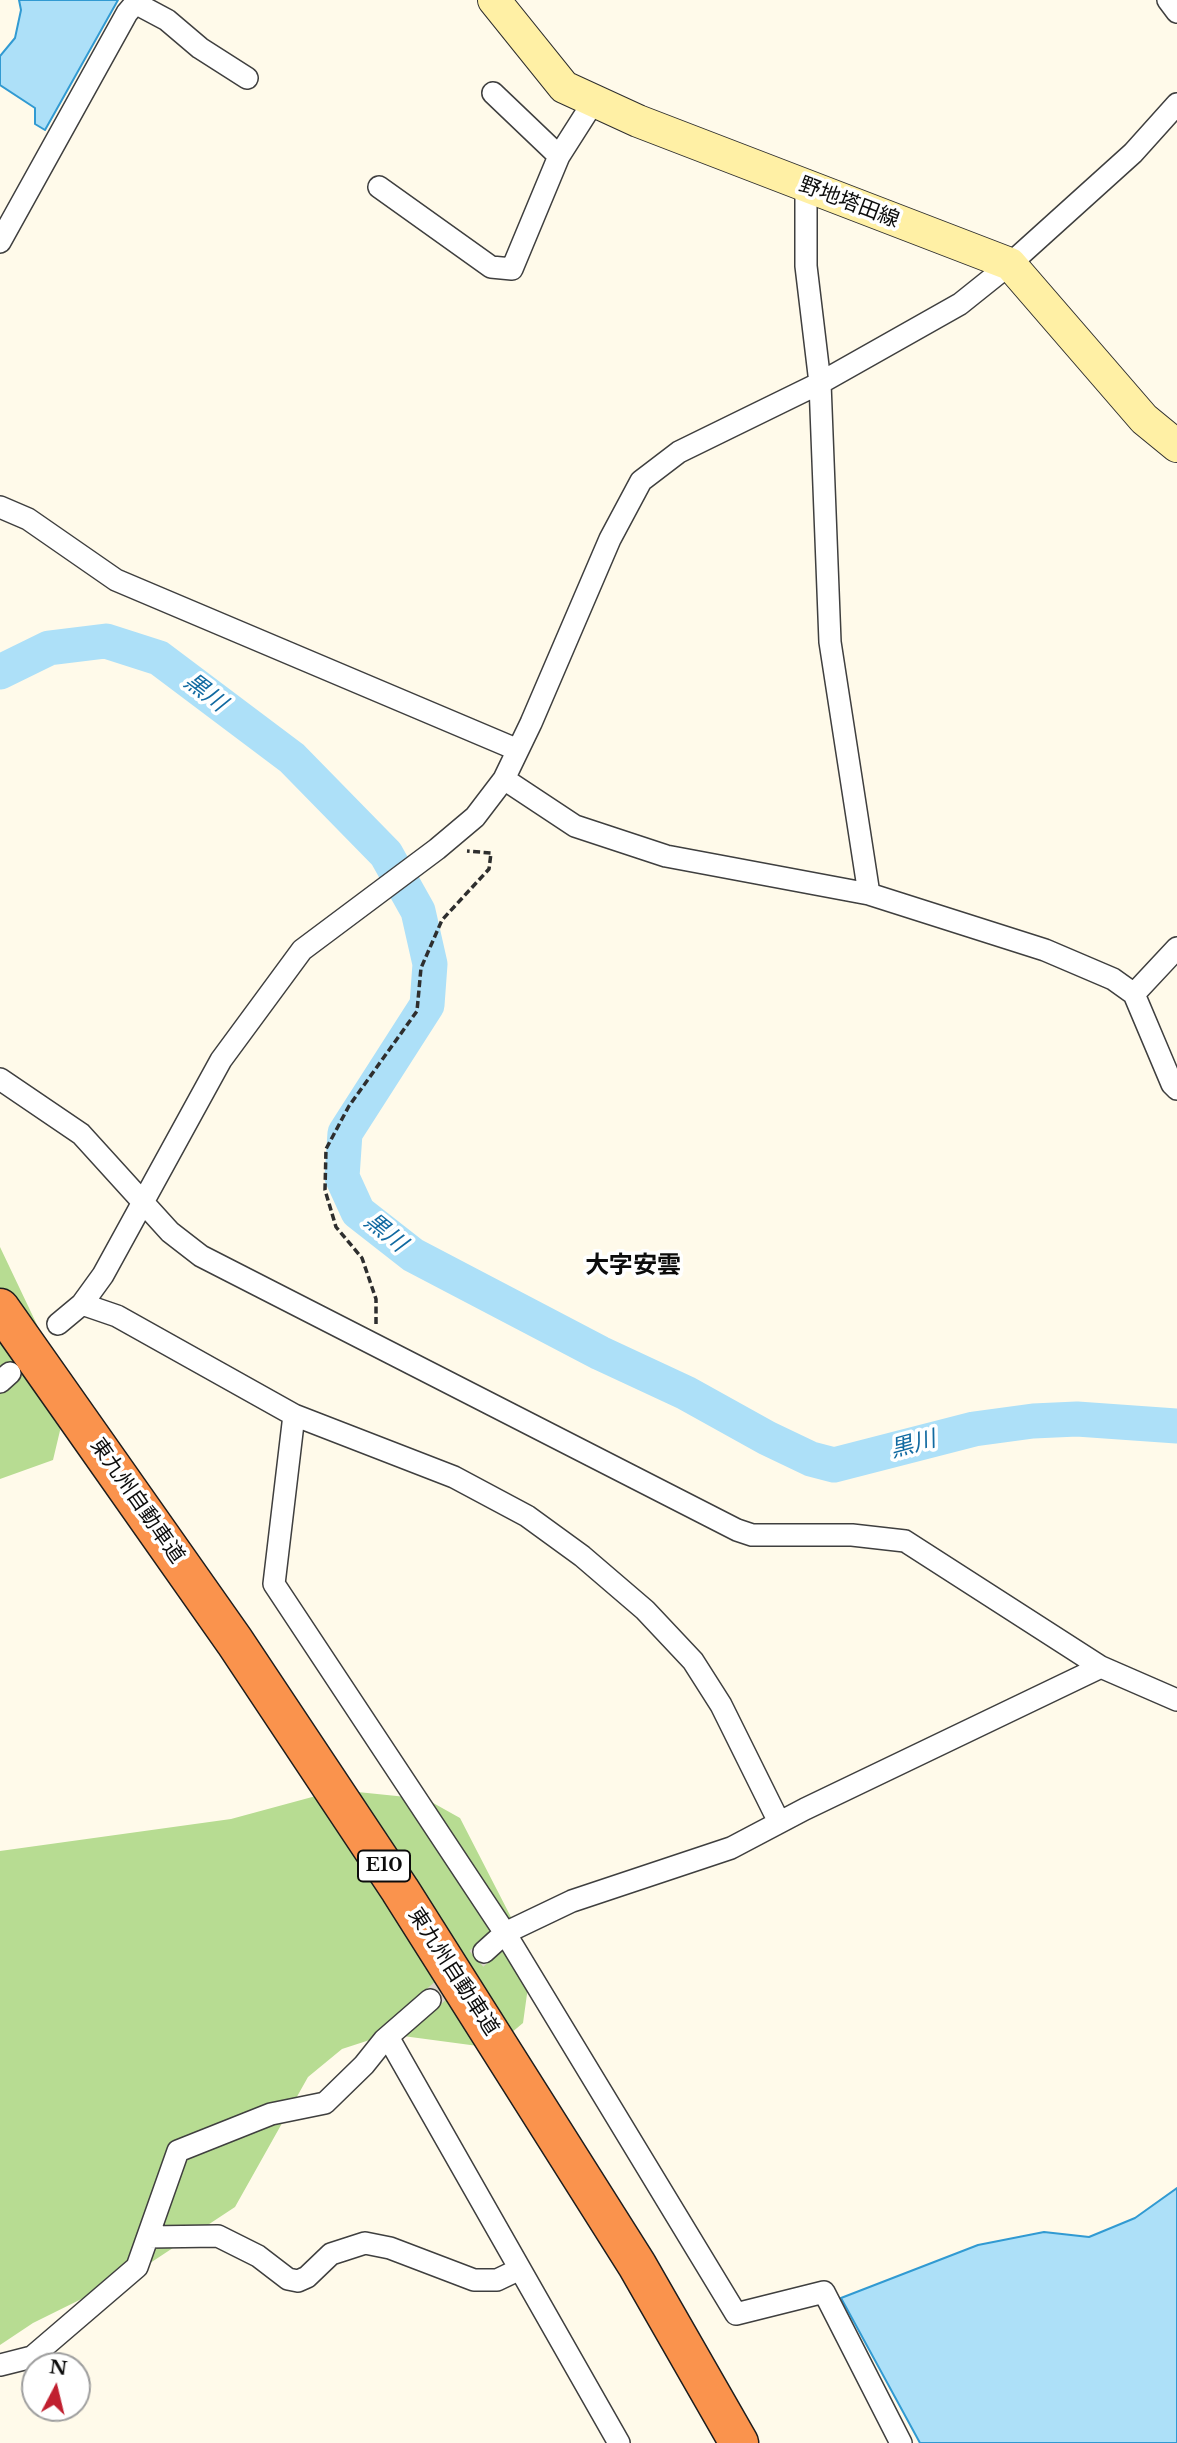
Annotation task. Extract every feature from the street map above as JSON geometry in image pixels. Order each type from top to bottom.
[{"type":"highway","name":"東九州自動車道","points":[[0,1308],[235,1642],[377,1855],[638,2265],[739,2443]]},
{"type":"main road","name":"野地塔田線","points":[[494,0],[564,87],[806,187],[1010,264],[1144,419],[1177,446]]},
{"type":"street","points":[[1168,0],[1177,12]]},
{"type":"street","points":[[0,242],[127,13],[136,2],[167,20],[200,48],[247,78]]},
{"type":"street","points":[[493,93],[559,156]]},
{"type":"street","points":[[379,187],[491,267],[512,269],[559,156],[594,101]]},
{"type":"street","points":[[58,1324],[82,1304],[103,1275],[221,1060],[302,950],[437,849],[475,817],[504,779],[597,568],[641,481],[679,452],[820,383],[960,304],[1010,264],[1133,153],[1177,104]]},
{"type":"street","points":[[806,187],[806,266],[820,383],[830,642],[869,894]]},
{"type":"street","points":[[0,507],[28,519],[116,580],[518,750]]},
{"type":"street","points":[[504,779],[575,826],[666,856],[869,894],[1045,950],[1113,979],[1134,994],[1172,1084],[1177,1090]]},
{"type":"street","points":[[1134,994],[1177,948]]},
{"type":"street","points":[[0,1079],[81,1133],[170,1232],[201,1256],[376,1343],[737,1530],[752,1535],[852,1535],[905,1541],[1101,1667],[1177,1700]]},
{"type":"street","points":[[82,1304],[117,1316],[294,1415],[454,1476],[527,1517],[582,1556],[645,1610],[693,1661],[721,1705],[779,1822]]},
{"type":"street","points":[[294,1415],[274,1584],[505,1933],[736,2314],[824,2291],[901,2443]]},
{"type":"street","points":[[484,1952],[505,1933],[572,1901],[731,1848],[779,1822],[1101,1667]]},
{"type":"street","points":[[0,2365],[32,2357],[137,2267],[178,2151],[271,2114],[325,2103],[364,2065],[388,2036],[430,2000]]},
{"type":"street","points":[[388,2036],[619,2443]]},
{"type":"street","points":[[148,2237],[218,2236],[258,2256],[288,2279],[298,2281],[307,2277],[331,2254],[365,2244],[390,2248],[474,2280],[497,2280],[520,2269]]},
{"type":"path","points":[[376,1343],[376,1299],[362,1258],[336,1227],[325,1190],[326,1149],[349,1106],[417,1011],[421,968],[442,920],[489,869],[491,853],[437,849]]},
{"type":"green space","points":[[0,1247],[49,1350],[63,1418],[53,1460],[0,1479]]},
{"type":"green space","points":[[338,1790],[426,1799],[460,1818],[532,1958],[523,2023],[493,2048],[388,2034],[342,2049],[308,2077],[235,2207],[138,2271],[33,2323],[0,2345],[0,1851],[231,1819]]},
{"type":"water","points":[[19,0],[118,0],[45,130],[35,124],[35,108],[0,85],[0,56],[15,38],[21,10]]},
{"type":"water","points":[[1177,2188],[1177,2443],[920,2443],[841,2298],[978,2245],[1044,2232],[1089,2237],[1135,2218]]},
{"type":"waterway","name":"黒川","points":[[0,672],[49,648],[106,641],[159,658],[292,758],[386,854],[418,911],[430,964],[427,1005],[345,1133],[342,1177],[358,1212],[413,1255],[600,1353],[686,1393],[767,1438],[811,1459],[834,1465],[974,1429],[1033,1421],[1077,1419],[1177,1426]]},
{"type":"tunnel","points":[[430,2000],[484,1952]]},
{"type":"district","name":"大字安雲","points":[[633,1266]]}]
